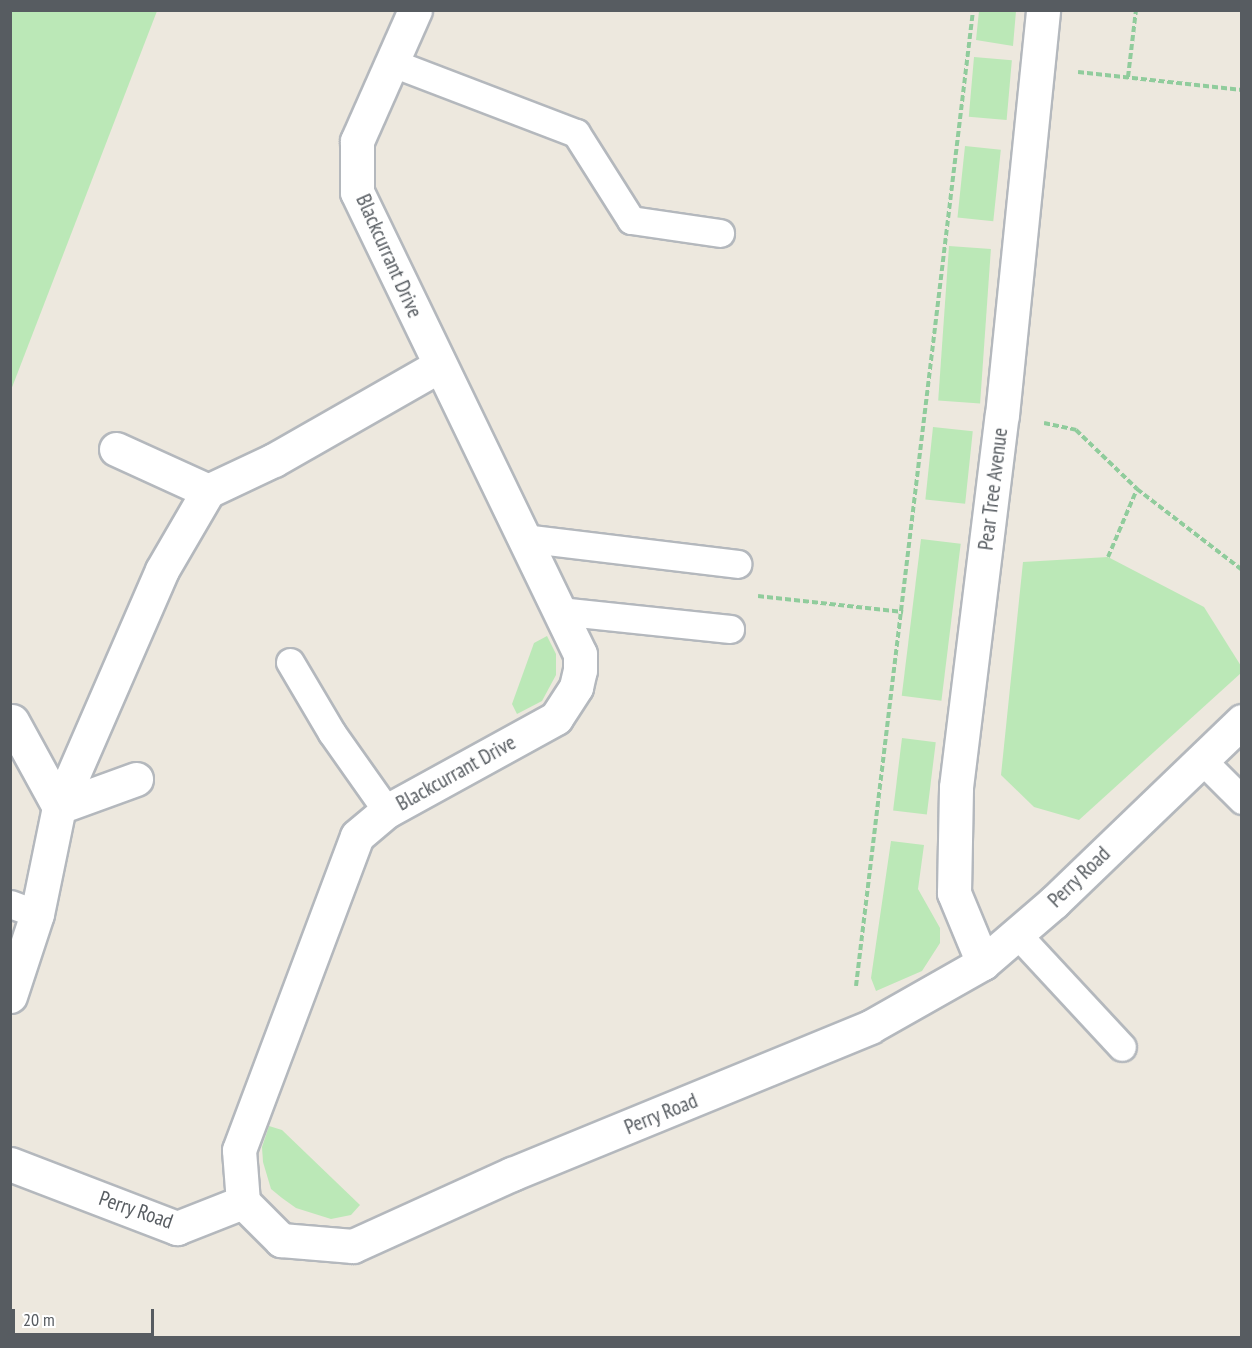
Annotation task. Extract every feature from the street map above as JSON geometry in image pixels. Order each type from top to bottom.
[{"type":"street","name":"Blackcurrant Drive","points":[[243,1202],[239,1150],[357,836],[387,811],[556,718],[576,687],[580,669],[580,654],[357,192],[357,141],[390,62],[415,10]]},
{"type":"street","name":"Pear Tree Avenue","points":[[984,963],[954,893],[956,787],[1002,415],[1042,10]]},
{"type":"street","points":[[10,996],[24,909],[59,807],[162,570],[208,491],[274,460],[439,366]]},
{"type":"street","points":[[116,449],[208,491]]},
{"type":"street","points":[[12,721],[59,807]]},
{"type":"street","name":"Perry Road","points":[[10,1164],[177,1228],[243,1202],[281,1240],[352,1246],[512,1174],[870,1027],[984,963],[1242,721]]},
{"type":"street","points":[[59,807],[136,779]]},
{"type":"lane","points":[[390,62],[576,133],[631,220],[720,233]]},
{"type":"lane","points":[[523,538],[737,564]]},
{"type":"lane","points":[[559,611],[730,629]]},
{"type":"lane","points":[[290,662],[332,733],[387,811]]},
{"type":"lane","points":[[1201,759],[1242,800]]},
{"type":"lane","points":[[1017,934],[1122,1047]]},
{"type":"path","points":[[870,1027],[854,1001],[974,10]]},
{"type":"path","points":[[1128,77],[1136,10]]},
{"type":"path","points":[[1036,68],[1242,90]]},
{"type":"path","points":[[1002,415],[1076,430],[1137,489],[1242,570]]},
{"type":"path","points":[[1108,557],[1137,489]]},
{"type":"green space","points":[[10,11],[157,11],[11,390]]},
{"type":"green space","points":[[979,11],[1016,11],[1013,46],[976,40]]},
{"type":"green space","points":[[974,57],[1012,60],[1007,120],[969,117]]},
{"type":"green space","points":[[965,146],[1001,150],[993,221],[957,218]]},
{"type":"green space","points":[[949,246],[991,249],[980,404],[938,401]]},
{"type":"green space","points":[[933,427],[973,431],[965,504],[925,500]]},
{"type":"green space","points":[[921,539],[961,544],[941,701],[902,696]]},
{"type":"green space","points":[[1108,557],[1204,607],[1241,666],[1241,673],[1079,820],[1034,807],[1001,775],[1023,562]]},
{"type":"green space","points":[[547,636],[556,654],[556,675],[542,701],[517,714],[512,704],[534,643]]},
{"type":"green space","points":[[902,738],[936,742],[927,815],[893,810]]},
{"type":"green space","points":[[891,841],[924,845],[918,889],[940,928],[940,943],[922,971],[876,991],[871,978]]},
{"type":"green space","points":[[269,1126],[282,1130],[360,1205],[351,1215],[331,1219],[296,1208],[271,1189],[263,1162],[262,1147]]}]
